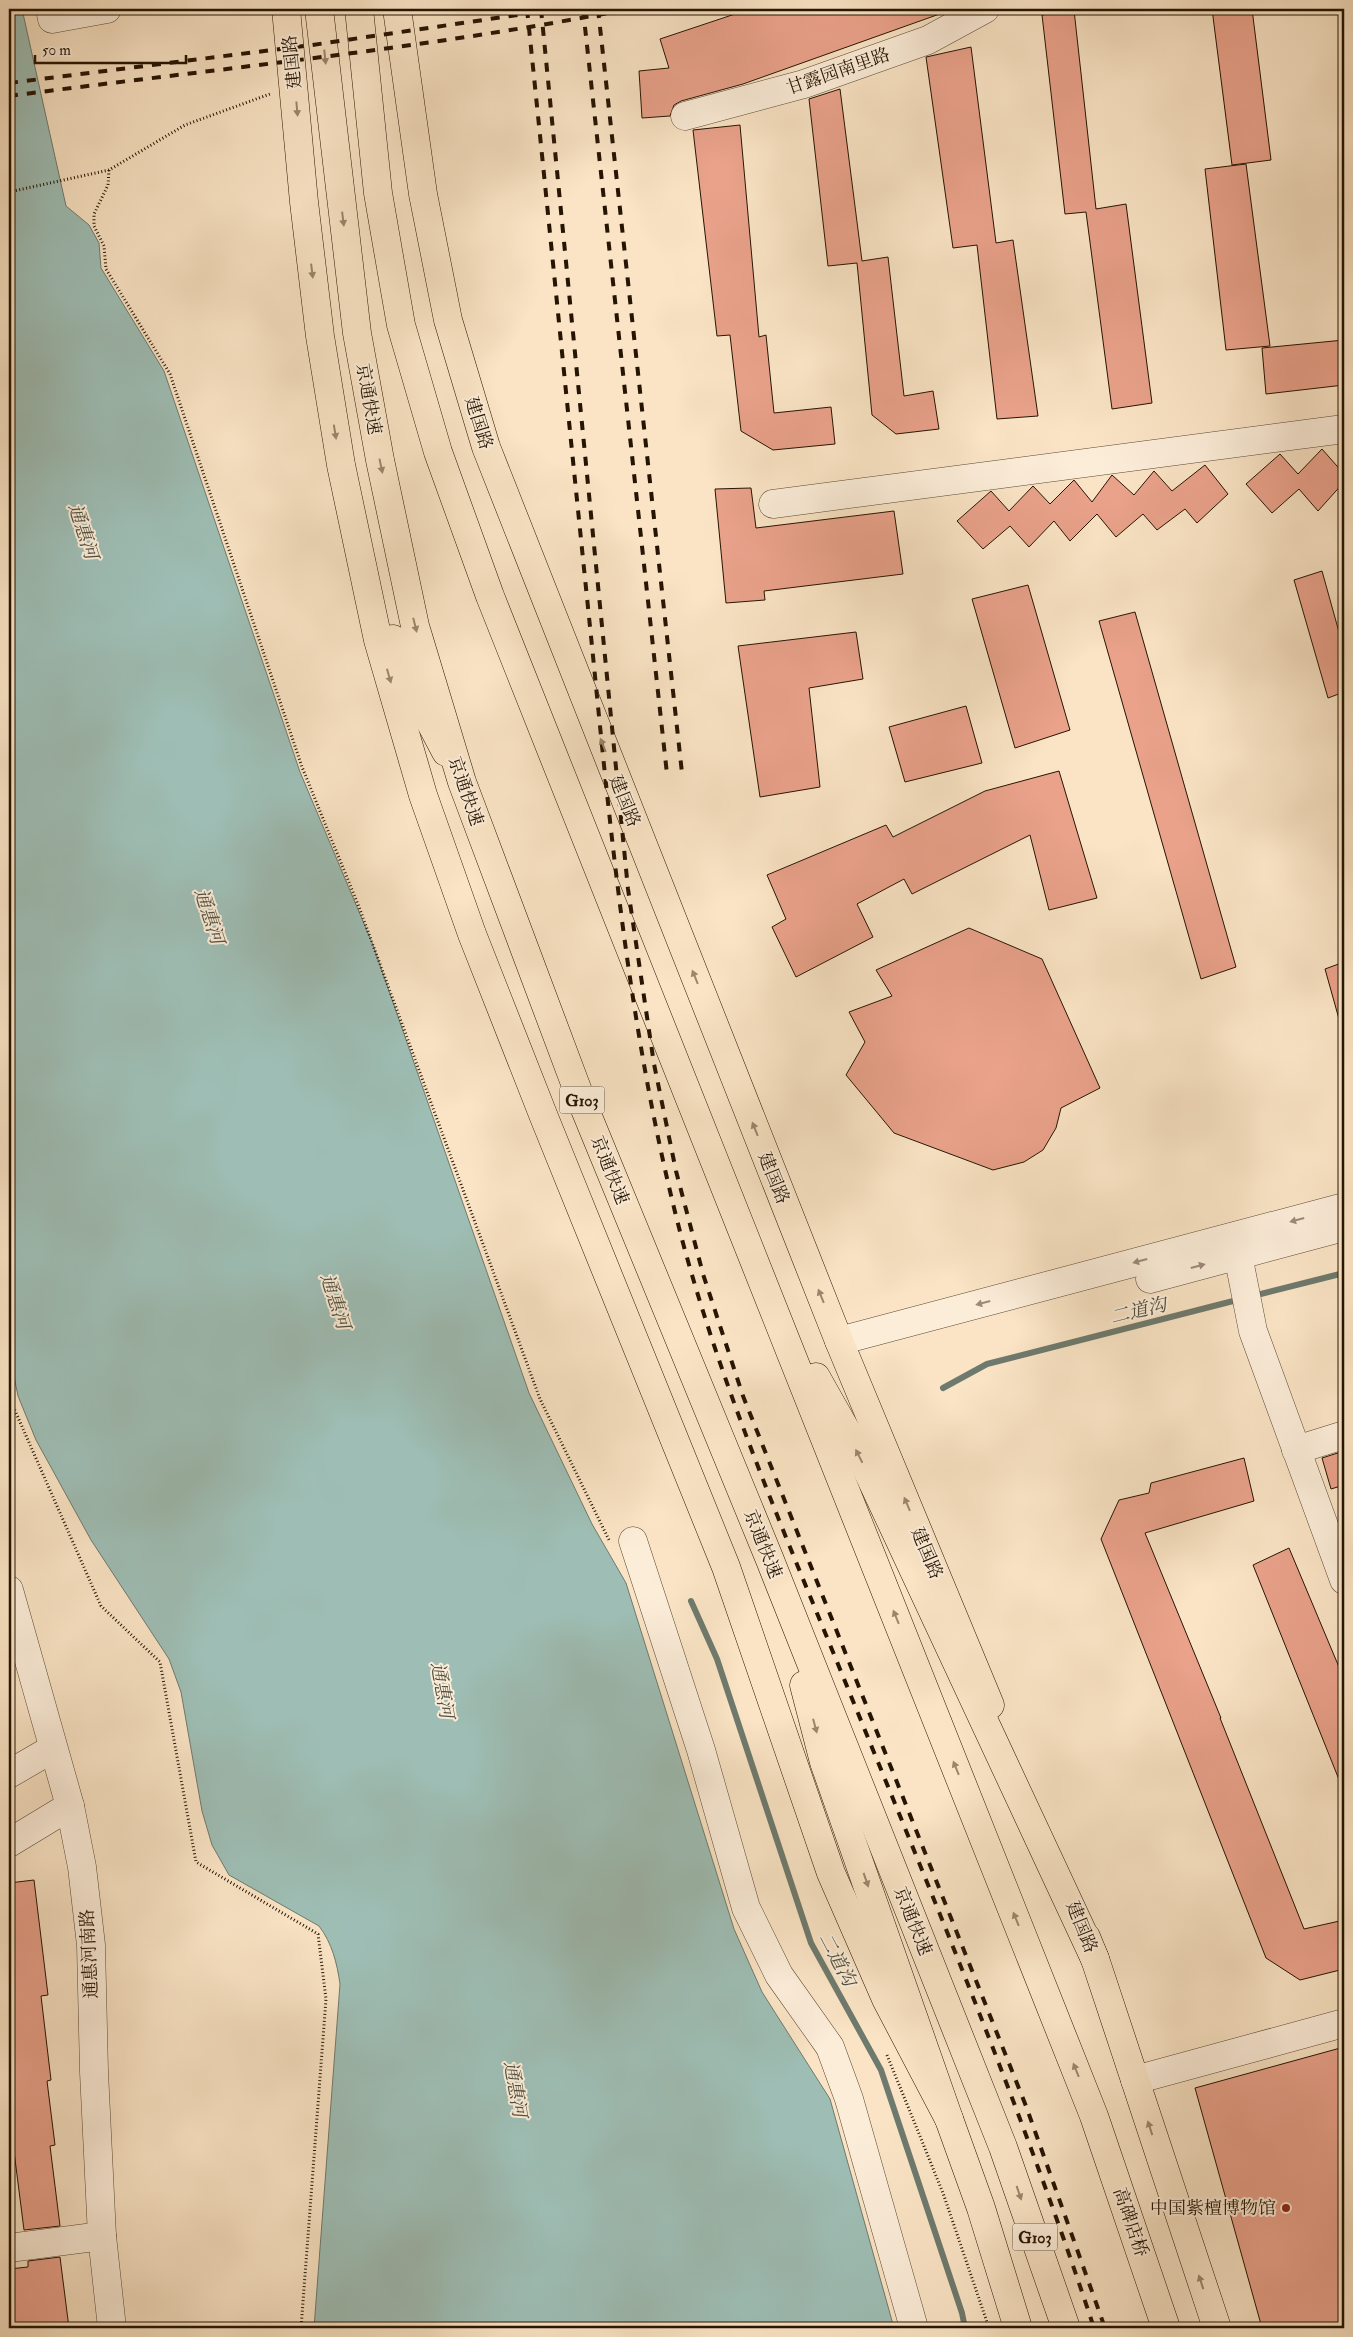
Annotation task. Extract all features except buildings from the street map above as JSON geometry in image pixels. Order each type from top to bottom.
[{"type":"main road","name":"建国路","points":[[286,9],[304,202],[320,336],[340,465],[378,640],[423,795],[472,934],[726,1567],[831,1874],[886,1999],[949,2119],[981,2208],[1018,2328]]},
{"type":"main road","name":"京通快速","points":[[319,9],[357,334],[380,460],[414,626],[462,782],[582,1102],[770,1560],[1003,2146],[1066,2328]]},
{"type":"main road","points":[[359,9],[378,193],[401,325],[438,452],[490,596],[763,1283],[860,1455],[1095,1959]]},
{"type":"main road","name":"建国路","points":[[397,9],[423,194],[448,320],[486,447],[843,1350],[1095,1959],[1217,2328]]},
{"type":"main road","points":[[365,576],[427,716],[462,782]]},
{"type":"main road","name":"高碑店桥","points":[[763,1283],[1094,2116],[1166,2328]]},
{"type":"main road","points":[[770,1560],[824,1762],[949,2119]]},
{"type":"street","points":[[50,9],[52,19],[108,9]]},
{"type":"street","name":"甘露园南里路","points":[[685,116],[804,84],[928,40],[985,9]]},
{"type":"street","points":[[773,504],[1344,429]]},
{"type":"street","points":[[843,1350],[1344,1207]]},
{"type":"street","points":[[843,1350],[1238,1255],[1344,1227]]},
{"type":"street","points":[[1238,1255],[1254,1331],[1344,1580]]},
{"type":"street","points":[[1296,1450],[1344,1435]]},
{"type":"street","points":[[621,1541],[701,1750],[746,1908],[778,1975],[830,2047],[849,2099],[914,2328]]},
{"type":"street","name":"通惠河南路","points":[[9,1590],[52,1749],[70,1806],[82,1867],[91,1945],[94,2072],[102,2236],[112,2328]]},
{"type":"street","points":[[9,1774],[52,1749]]},
{"type":"street","points":[[9,1843],[70,1806]]},
{"type":"street","points":[[1135,2080],[1344,2023]]},
{"type":"street","points":[[9,2248],[102,2236]]},
{"type":"path","points":[[9,192],[109,170],[185,125],[274,92]]},
{"type":"path","points":[[109,170],[108,186],[94,214],[94,226],[104,246],[106,269],[170,374],[302,767],[359,907],[540,1399],[621,1541]]},
{"type":"path","points":[[9,1397],[101,1606],[160,1662],[196,1862],[318,1934],[326,1999],[301,2328]]},
{"type":"water","name":"通惠河","points":[[9,9],[22,9],[66,206],[89,225],[99,243],[101,268],[164,371],[300,772],[373,945],[529,1393],[592,1524],[626,1583],[734,1929],[762,1992],[830,2099],[894,2328],[314,2328],[340,1984],[333,1954],[319,1926],[229,1875],[212,1845],[202,1811],[181,1692],[169,1659],[91,1540],[36,1440],[18,1396],[9,1352]]},
{"type":"waterway","name":"二道沟","points":[[1253,1296],[1344,1273]]},
{"type":"waterway","name":"二道沟","points":[[943,1388],[987,1364],[1241,1299]]},
{"type":"waterway","name":"二道沟","points":[[691,1601],[717,1659],[811,1943],[881,2070],[962,2313],[965,2328]]},
{"type":"railway","points":[[527,9],[616,872],[637,1021],[650,1095],[683,1243],[717,1353],[756,1461],[974,1999],[1066,2245],[1094,2328]]},
{"type":"railway","points":[[541,9],[628,889],[654,1064],[676,1171],[703,1274],[743,1396],[1026,2106],[1105,2328]]},
{"type":"railway","points":[[9,83],[312,45],[558,9]]},
{"type":"railway","points":[[583,9],[667,774]]},
{"type":"railway","points":[[598,9],[682,773]]},
{"type":"railway","points":[[9,96],[397,47],[475,36],[629,9]]},
{"type":"place","name":"中国紫檀博物馆","points":[[1286,2208]]}]
